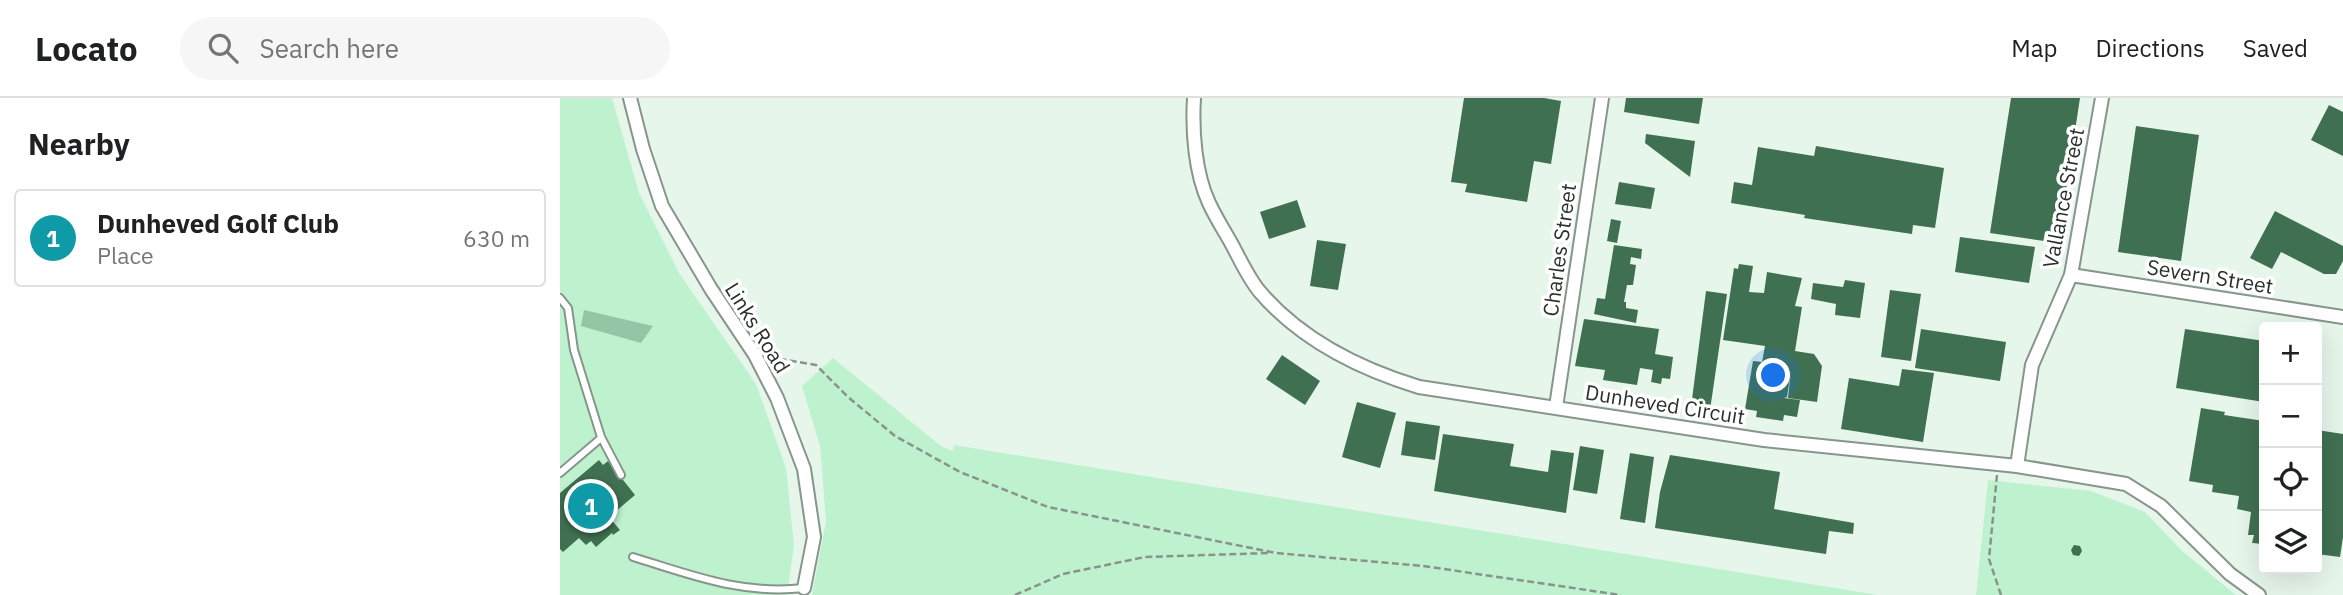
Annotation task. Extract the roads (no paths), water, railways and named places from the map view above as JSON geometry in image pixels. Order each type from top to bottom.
[{"type":"street","name":"Links Road","points":[[630,98],[662,206],[711,289],[755,355],[777,398],[804,469],[814,537],[804,588]]},
{"type":"street","name":"Dunheved Circuit","points":[[1194,98],[1192,129],[1208,203],[1258,290],[1279,312],[1331,351],[1388,377],[1419,387],[1764,440],[2017,466],[2126,484],[2161,506],[2230,574],[2259,595]]},
{"type":"street","name":"Charles Street","points":[[1556,407],[1602,98]]},
{"type":"street","name":"Vallance Street","points":[[2017,466],[2032,365],[2071,275],[2102,98]]},
{"type":"street","name":"Severn Street","points":[[2071,275],[2343,317]]},
{"type":"lane","points":[[560,298],[568,308],[574,350],[601,438],[621,475]]},
{"type":"lane","points":[[560,473],[601,438]]},
{"type":"lane","points":[[633,557],[721,584],[760,591],[804,588]]},
{"type":"place","name":"Dunheved Golf Club","points":[[591,506]]}]
